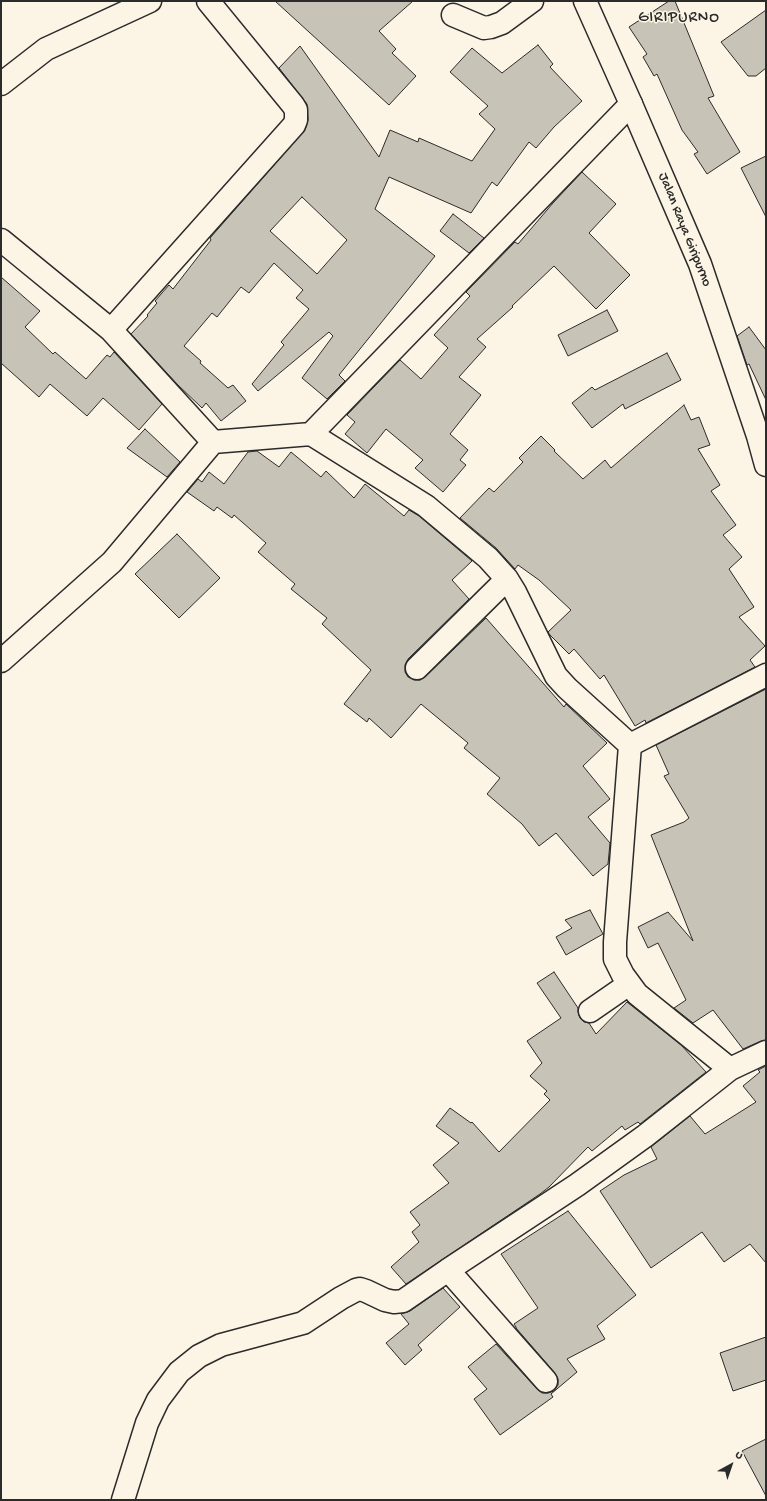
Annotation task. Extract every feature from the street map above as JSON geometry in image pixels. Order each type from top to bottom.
[{"type":"street","points":[[1,84],[46,50],[150,1]]},
{"type":"street","points":[[111,330],[294,125],[296,120],[296,110],[293,105],[208,1]]},
{"type":"street","points":[[453,15],[484,28],[491,27],[502,23],[532,1]]},
{"type":"street","name":"Jalan Raya Giripurno","points":[[585,1],[700,264],[758,436],[766,465]]},
{"type":"street","points":[[312,434],[631,104]]},
{"type":"street","points":[[1,240],[111,330],[213,442]]},
{"type":"street","points":[[1,661],[112,562],[213,442],[312,434],[426,506],[488,558],[507,579],[515,592],[556,676],[567,688],[630,745]]},
{"type":"street","points":[[417,668],[507,579]]},
{"type":"street","points":[[630,745],[766,676]]},
{"type":"street","points":[[630,745],[615,959],[629,984],[637,994],[730,1069]]},
{"type":"street","points":[[590,1011],[629,984]]},
{"type":"street","points":[[123,1500],[147,1422],[158,1400],[179,1372],[199,1356],[221,1345],[303,1323],[356,1290],[360,1289],[366,1291],[385,1300],[394,1302],[403,1301],[584,1180],[645,1136],[730,1069],[766,1052]]},
{"type":"street","points":[[448,1270],[546,1381]]},
{"type":"building","points":[[275,1],[413,1],[379,31],[396,49],[392,53],[416,76],[389,105]]},
{"type":"building","points":[[669,1],[675,1],[714,96],[708,98],[740,152],[707,174],[694,154],[698,152],[682,130],[657,74],[654,76],[643,57],[647,54],[629,27]]},
{"type":"building","points":[[766,10],[766,68],[756,76],[748,76],[721,42]]},
{"type":"building","points":[[538,45],[553,64],[550,67],[582,101],[554,127],[536,148],[529,142],[497,186],[492,182],[471,213],[389,177],[375,209],[435,256],[339,375],[345,381],[327,399],[302,378],[333,336],[329,332],[258,391],[252,384],[284,345],[281,342],[309,309],[296,298],[303,290],[274,263],[249,293],[241,287],[217,317],[212,313],[184,346],[201,361],[200,363],[228,388],[233,385],[246,401],[221,421],[206,403],[202,408],[178,385],[131,334],[148,316],[147,315],[157,303],[155,301],[169,285],[173,289],[211,240],[210,238],[305,130],[308,120],[307,104],[279,68],[300,46],[379,157],[390,130],[418,142],[419,138],[472,161],[495,129],[479,114],[488,106],[450,72],[472,48],[502,73]],"holes":[[[302,197],[347,240],[317,274],[270,231]]]},
{"type":"building","points":[[766,156],[766,217],[741,168]]},
{"type":"building","points":[[582,172],[616,204],[589,233],[630,275],[596,309],[554,266],[512,306],[513,307],[477,339],[486,347],[459,377],[481,395],[450,434],[468,450],[460,460],[466,465],[443,492],[415,468],[423,460],[386,429],[367,453],[345,434],[355,422],[347,415],[400,360],[421,379],[448,348],[434,335],[470,296],[466,292],[515,242],[518,244]]},
{"type":"building","points":[[453,214],[484,238],[469,253],[440,231]]},
{"type":"building","points":[[1,277],[40,311],[25,327],[53,354],[55,352],[86,379],[107,355],[110,357],[114,352],[162,404],[139,430],[103,398],[87,416],[50,384],[39,397],[1,363]]},
{"type":"building","points":[[607,310],[618,331],[568,356],[558,335]]},
{"type":"building","points":[[749,327],[766,350],[766,400],[749,364],[747,365],[737,336]]},
{"type":"building","points":[[667,353],[681,380],[625,409],[623,404],[592,428],[572,403],[592,387],[595,390]]},
{"type":"building","points":[[684,405],[691,420],[699,417],[710,445],[698,449],[720,485],[711,491],[736,525],[723,535],[742,557],[729,569],[754,607],[739,617],[765,646],[750,660],[755,667],[646,723],[645,720],[635,726],[604,675],[600,679],[574,649],[569,654],[548,632],[571,610],[539,580],[518,565],[515,569],[496,548],[460,518],[489,488],[494,492],[523,462],[519,458],[541,436],[583,479],[605,460],[611,468]]},
{"type":"building","points":[[145,429],[180,462],[167,477],[127,448]]},
{"type":"building","points":[[257,451],[279,467],[291,452],[321,477],[326,471],[354,498],[365,484],[404,516],[409,510],[419,516],[472,561],[452,580],[469,599],[408,659],[405,665],[405,672],[408,677],[414,680],[420,680],[425,677],[486,618],[564,707],[566,704],[607,743],[583,766],[610,799],[588,817],[610,843],[608,864],[593,876],[556,833],[539,846],[522,824],[487,794],[500,778],[464,748],[468,743],[421,704],[391,738],[369,718],[367,722],[344,704],[371,670],[322,624],[327,618],[291,589],[295,584],[258,552],[266,543],[234,515],[232,518],[217,507],[214,511],[187,492],[198,479],[202,482],[209,472],[224,484],[248,452]]},
{"type":"building","points":[[177,534],[220,578],[179,618],[135,574]]},
{"type":"building","points":[[766,689],[766,1040],[743,1049],[713,1010],[693,1023],[674,1008],[686,1000],[658,943],[648,948],[638,927],[668,912],[693,941],[651,835],[684,822],[689,818],[664,776],[669,774],[656,745]]},
{"type":"building","points":[[590,910],[603,934],[566,955],[556,937],[572,928],[565,920]]},
{"type":"building","points":[[554,972],[578,1008],[580,1018],[584,1022],[589,1023],[596,1034],[627,1002],[681,1045],[706,1072],[640,1124],[638,1122],[625,1130],[622,1126],[592,1151],[588,1147],[549,1187],[540,1194],[406,1284],[391,1267],[419,1242],[412,1232],[420,1225],[410,1212],[449,1183],[433,1165],[459,1143],[436,1126],[450,1108],[471,1123],[472,1122],[499,1152],[550,1100],[544,1094],[547,1091],[530,1076],[542,1063],[527,1041],[561,1018],[537,983]]},
{"type":"building","points":[[766,1066],[766,1263],[750,1244],[724,1262],[702,1232],[651,1268],[600,1191],[624,1175],[657,1159],[651,1147],[690,1116],[705,1134],[756,1102],[743,1086],[760,1072],[758,1070]]},
{"type":"building","points":[[568,1211],[636,1295],[597,1326],[605,1339],[567,1359],[577,1372],[551,1394],[553,1397],[500,1435],[474,1399],[487,1389],[468,1367],[496,1344],[542,1393],[554,1391],[558,1385],[558,1379],[555,1373],[514,1324],[538,1308],[501,1254]]},
{"type":"building","points":[[443,1288],[460,1307],[418,1345],[422,1350],[405,1365],[386,1343],[409,1324],[401,1314],[410,1311]]},
{"type":"building","points":[[766,1337],[766,1380],[733,1391],[720,1353]]},
{"type":"building","points":[[766,1439],[766,1496],[742,1451]]},
{"type":"district","name":"GIRIPURNO","points":[[679,19]]}]
